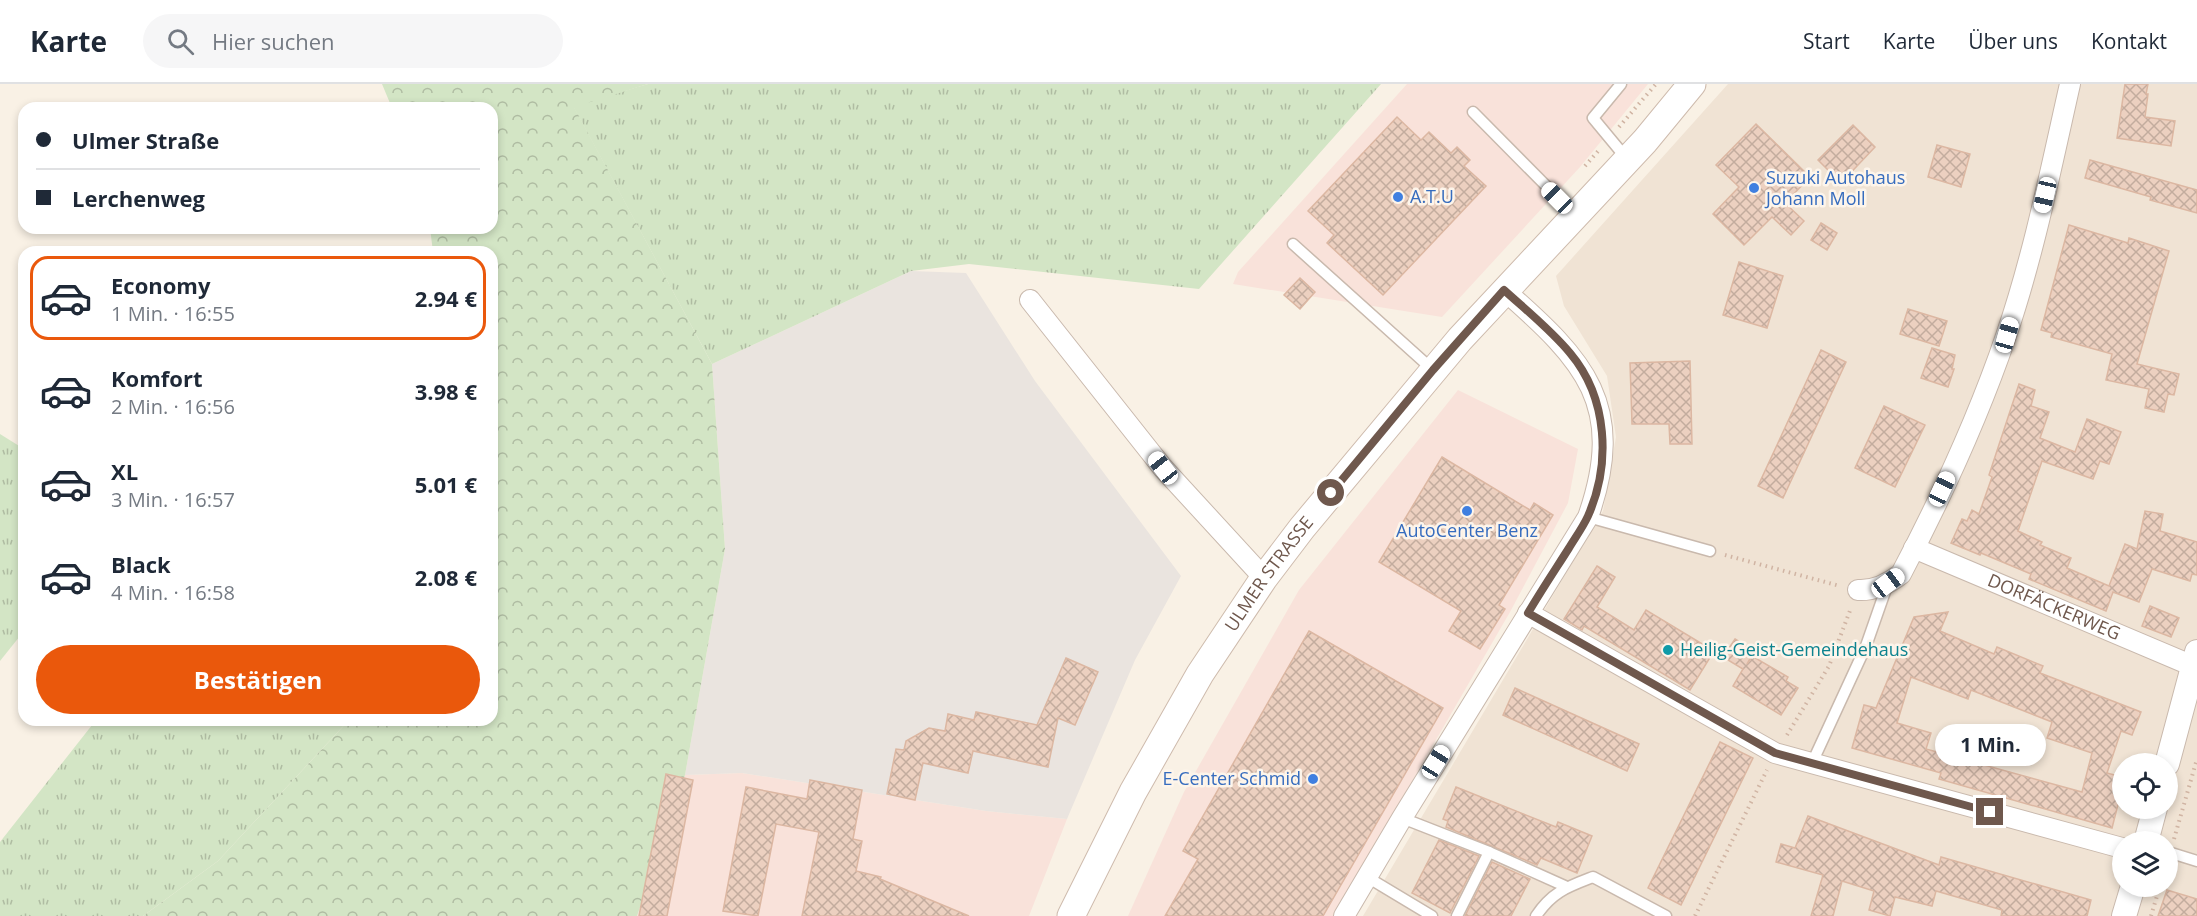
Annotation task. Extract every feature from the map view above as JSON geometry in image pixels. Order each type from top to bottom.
[{"type":"main road","name":"ULMER STRASSE","points":[[1071,916],[1133,792],[1200,674],[1264,578],[1309,519],[1433,370],[1504,290],[1627,159],[1692,84]]},
{"type":"street","points":[[1858,590],[1867,591],[1888,583],[1901,574],[1970,430],[2007,335],[2040,217],[2070,84]]},
{"type":"street","points":[[1344,916],[1588,517],[1597,491],[1603,461],[1602,426],[1595,397],[1582,370],[1570,353],[1504,290]]},
{"type":"street","points":[[1030,300],[1163,468],[1264,578]]},
{"type":"street","name":"DORFÄCKERWEG","points":[[1914,548],[2196,662]]},
{"type":"street","points":[[1528,613],[1775,753],[2112,845]]},
{"type":"street","points":[[2170,753],[2196,662]]},
{"type":"street","points":[[2124,916],[2130,897]]},
{"type":"lane","points":[[1621,84],[1593,118],[1627,159]]},
{"type":"lane","points":[[1473,112],[1574,214]]},
{"type":"lane","points":[[1293,244],[1433,370]]},
{"type":"lane","points":[[1588,517],[1710,551]]},
{"type":"lane","points":[[1812,763],[1866,646],[1888,583]]},
{"type":"lane","points":[[1402,818],[1489,852],[1567,887]]},
{"type":"lane","points":[[1457,916],[1489,852]]},
{"type":"lane","points":[[2178,856],[2197,861]]},
{"type":"lane","points":[[1367,877],[1432,916]]},
{"type":"lane","points":[[1536,916],[1546,900],[1567,887],[1593,877],[1665,916]]},
{"type":"path","points":[[1695,916],[1775,753],[1829,666],[1858,590],[1710,551]]},
{"type":"path","points":[[2176,831],[2197,759]]},
{"type":"path","points":[[2151,916],[2157,897]]},
{"type":"shaded area","points":[[1407,84],[1648,84],[1580,167],[1442,317],[1233,284],[1238,272]]},
{"type":"shaded area","points":[[1728,84],[2197,84],[2197,916],[1363,916],[1603,511],[1616,437],[1607,376],[1564,306],[1556,276]]},
{"type":"shaded area","points":[[911,271],[966,273],[1035,381],[1181,576],[1135,660],[1067,819],[986,811],[742,773],[685,775],[725,549],[712,364]]},
{"type":"shaded area","points":[[1458,390],[1578,449],[1568,503],[1510,612],[1334,916],[1128,916],[1184,792],[1299,590]]},
{"type":"shaded area","points":[[742,773],[986,811],[1067,819],[1029,916],[637,916],[685,775]]},
{"type":"green space","points":[[382,84],[648,84],[574,107],[712,364],[725,549],[685,775],[637,916],[143,916],[218,861],[343,726],[498,726],[498,246],[432,246],[431,234],[498,234],[498,102],[390,102]]},
{"type":"green space","points":[[648,84],[1381,84],[1199,289],[969,264],[911,271],[712,364],[573,106]]},
{"type":"green space","points":[[0,434],[18,445],[18,638],[0,661]]},
{"type":"green space","points":[[91,726],[343,726],[218,861],[143,916],[0,916],[0,842]]},
{"type":"building","points":[[2125,84],[2148,84],[2145,117],[2175,121],[2171,146],[2117,138]]},
{"type":"building","points":[[1397,117],[1421,140],[1429,132],[1451,153],[1457,147],[1470,160],[1464,166],[1486,186],[1383,295],[1327,243],[1334,235],[1308,211]]},
{"type":"building","points":[[1756,124],[1810,177],[1785,203],[1804,221],[1791,235],[1772,217],[1744,245],[1713,214],[1739,187],[1716,165]]},
{"type":"building","points":[[1853,125],[1875,147],[1841,183],[1818,160]]},
{"type":"building","points":[[1937,145],[1970,154],[1961,187],[1928,177]]},
{"type":"building","points":[[2090,160],[2197,190],[2197,213],[2085,178]]},
{"type":"building","points":[[1821,223],[1837,233],[1827,250],[1811,240]]},
{"type":"building","points":[[2069,225],[2128,243],[2129,238],[2169,251],[2137,364],[2179,374],[2174,395],[2168,394],[2164,412],[2145,408],[2149,389],[2106,380],[2112,354],[2051,337],[2052,333],[2041,330]]},
{"type":"building","points":[[1739,262],[1783,276],[1767,328],[1723,315]]},
{"type":"building","points":[[1300,278],[1315,292],[1300,309],[1284,295]]},
{"type":"building","points":[[1908,309],[1947,321],[1939,346],[1900,334]]},
{"type":"building","points":[[1932,348],[1955,355],[1952,369],[1954,369],[1948,387],[1921,378]]},
{"type":"building","points":[[1821,350],[1846,362],[1783,498],[1758,486]]},
{"type":"building","points":[[1690,361],[1692,444],[1670,444],[1669,424],[1632,424],[1630,363]]},
{"type":"building","points":[[2019,384],[2035,390],[2031,406],[2049,412],[2040,438],[2075,452],[2087,419],[2121,432],[2109,464],[2100,461],[2093,479],[2042,461],[2018,531],[2042,542],[2040,545],[2071,558],[2067,568],[2109,586],[2125,544],[2137,549],[2145,511],[2163,514],[2160,531],[2197,542],[2197,575],[2192,574],[2190,581],[2152,569],[2139,602],[2113,592],[2106,611],[2029,579],[2031,574],[1951,543],[1962,519],[1967,521],[1972,510],[1979,514],[1992,477],[1989,475]]},
{"type":"building","points":[[1884,406],[1925,425],[1895,487],[1855,468]]},
{"type":"building","points":[[1442,457],[1530,510],[1534,503],[1553,515],[1499,605],[1505,609],[1480,649],[1449,631],[1461,611],[1379,562]]},
{"type":"building","name":"Heilig-Geist-Gemeindehaus","points":[[1597,566],[1615,577],[1597,607],[1634,630],[1646,610],[1714,651],[1690,690],[1584,626],[1582,630],[1564,619]]},
{"type":"building","points":[[2150,606],[2179,618],[2171,637],[2142,626]]},
{"type":"building","points":[[1948,612],[1940,631],[1994,654],[1997,647],[2043,666],[2040,673],[2141,712],[2132,735],[2121,731],[2107,773],[2112,774],[2112,819],[2114,819],[2112,828],[1939,779],[1941,773],[1852,748],[1864,705],[1876,708],[1914,617]],"holes":[[[1911,677],[1968,699],[1971,690],[2052,722],[2047,738],[2092,753],[2082,792],[1926,749],[1931,733],[1897,723]]]},
{"type":"building","name":"E-Center Schmid","points":[[1309,631],[1443,708],[1323,916],[1165,916],[1198,859],[1183,851]]},
{"type":"building","points":[[1735,639],[1754,651],[1747,664],[1752,656],[1788,677],[1786,681],[1798,688],[1781,715],[1733,686],[1743,669],[1723,657]]},
{"type":"building","points":[[1066,658],[1098,672],[1075,725],[1058,718],[1048,767],[973,751],[968,773],[923,763],[915,800],[887,794],[896,749],[904,750],[906,741],[929,728],[945,731],[948,714],[974,720],[976,712],[1037,725]]},
{"type":"building","points":[[1515,688],[1639,744],[1627,771],[1503,715]]},
{"type":"building","points":[[1720,742],[1753,758],[1681,905],[1648,888]]},
{"type":"building","points":[[666,774],[693,780],[667,916],[639,916]]},
{"type":"building","points":[[810,780],[862,790],[853,839],[862,841],[856,871],[881,877],[880,879],[969,916],[802,916],[819,832],[776,824],[758,916],[723,911],[746,787],[807,799]]},
{"type":"building","points":[[1456,787],[1556,827],[1558,822],[1592,836],[1577,873],[1541,858],[1537,865],[1446,827],[1448,821],[1443,819]]},
{"type":"building","points":[[1808,816],[1939,865],[1941,857],[2091,900],[2087,916],[2001,916],[2002,910],[1936,891],[1932,906],[1895,897],[1890,916],[1869,910],[1874,891],[1842,881],[1833,916],[1811,916],[1823,875],[1776,862],[1781,844],[1795,848]]},
{"type":"building","points":[[1439,840],[1479,856],[1450,913],[1412,893]]},
{"type":"building","points":[[1492,862],[1530,879],[1511,916],[1465,916]]},
{"type":"building","points":[[2178,893],[2197,899],[2197,916],[2158,916],[2165,897],[2178,897]]},
{"type":"place","name":"Suzuki Autohaus Johann Moll","points":[[1754,188]]},
{"type":"place","name":"A.T.U","points":[[1398,197]]},
{"type":"place","name":"AutoCenter Benz","points":[[1467,511]]},
{"type":"place","name":"Heilig-Geist-Gemeindehaus","points":[[1668,650]]},
{"type":"place","name":"E-Center Schmid","points":[[1313,779]]},
{"type":"route","points":[[1331,493],[1433,370],[1504,290],[1570,353],[1582,370],[1595,397],[1602,426],[1603,461],[1597,491],[1588,517],[1528,613],[1775,753],[1990,812]]}]
